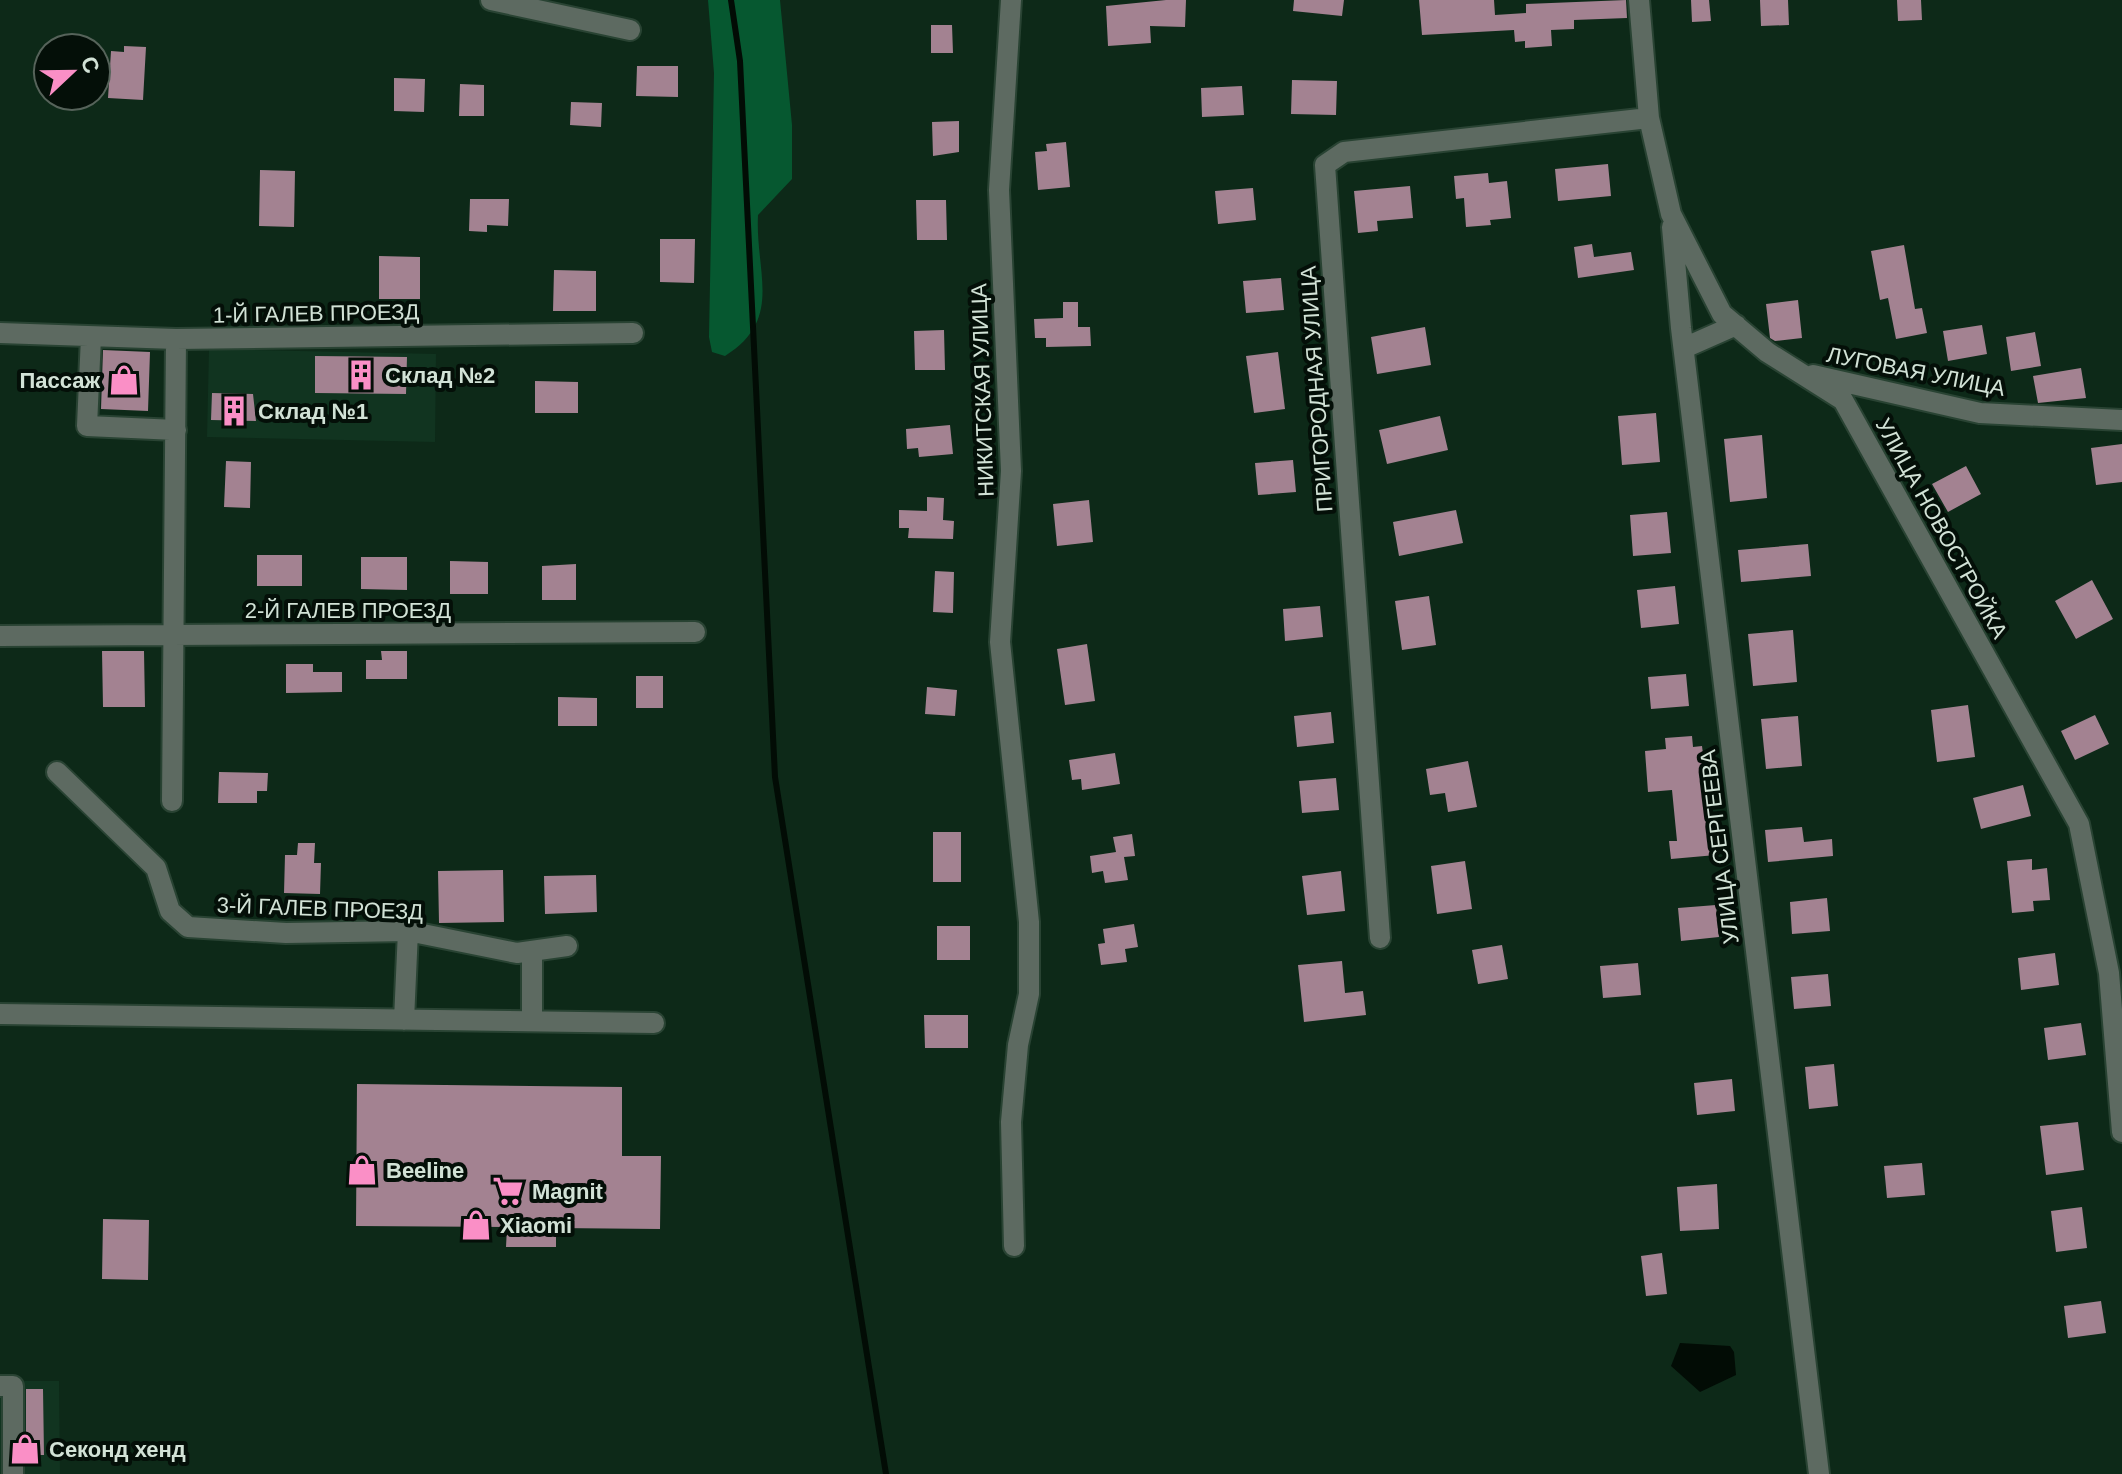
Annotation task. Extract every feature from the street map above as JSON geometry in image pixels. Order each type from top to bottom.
[{"type":"street","points":[[491,0],[630,30]]},
{"type":"street","name":"НИКИТСКАЯ УЛИЦА","points":[[1011,0],[999,190],[1011,471],[1000,642],[1029,922],[1029,994],[1018,1045],[1011,1122],[1014,1246]]},
{"type":"street","name":"УЛИЦА НОВОСТРОЙКА","points":[[1639,0],[1649,118],[1671,214],[1722,314],[1798,371],[1843,400],[2079,824],[2109,973],[2122,1132]]},
{"type":"street","name":"ПРИГОРОДНАЯ УЛИЦА","points":[[1380,938],[1325,165],[1344,152],[1649,118]]},
{"type":"street","name":"УЛИЦА СЕРГЕЕВА","points":[[1671,214],[1684,348],[1819,1474]]},
{"type":"street","points":[[1684,348],[1736,325]]},
{"type":"street","name":"1-Й ГАЛЕВ ПРОЕЗД","points":[[0,333],[176,339],[633,333]]},
{"type":"street","points":[[91,337],[87,426],[176,430]]},
{"type":"street","points":[[172,801],[176,339]]},
{"type":"street","name":"ЛУГОВАЯ УЛИЦА","points":[[1798,371],[1980,413],[2122,420]]},
{"type":"street","name":"2-Й ГАЛЕВ ПРОЕЗД","points":[[0,636],[695,632]]},
{"type":"street","name":"3-Й ГАЛЕВ ПРОЕЗД","points":[[57,772],[156,868],[170,911],[188,927],[286,933],[408,931],[517,953],[567,946]]},
{"type":"street","points":[[404,1020],[408,931]]},
{"type":"street","points":[[532,951],[532,1021]]},
{"type":"street","points":[[0,1014],[654,1023]]},
{"type":"street","points":[[0,1386],[13,1386],[13,1474]]},
{"type":"shaded area","points":[[209,349],[436,354],[435,442],[207,437]]},
{"type":"shaded area","points":[[1680,1343],[1730,1346],[1734,1352],[1736,1375],[1700,1392],[1671,1366]]},
{"type":"shaded area","points":[[0,1381],[59,1381],[60,1474],[0,1474]]},
{"type":"green space","points":[[708,0],[780,0],[792,125],[792,179],[758,215],[761,310],[755,327],[743,342],[725,356],[712,352],[709,337],[714,73]]},
{"type":"building","points":[[1186,0],[1185,27],[1150,26],[1151,43],[1108,46],[1106,6]]},
{"type":"building","points":[[1294,0],[1344,0],[1342,16],[1293,11]]},
{"type":"building","points":[[1419,0],[1494,0],[1495,15],[1526,13],[1526,4],[1626,0],[1627,18],[1574,20],[1574,29],[1551,30],[1552,46],[1525,48],[1525,41],[1515,42],[1514,30],[1422,35]]},
{"type":"building","points":[[1691,0],[1709,0],[1711,21],[1692,22]]},
{"type":"building","points":[[1760,0],[1788,0],[1789,25],[1761,26]]},
{"type":"building","points":[[1897,0],[1921,0],[1922,20],[1898,21]]},
{"type":"building","points":[[931,25],[952,25],[953,53],[931,53]]},
{"type":"building","points":[[124,46],[146,47],[143,100],[112,98],[112,51],[124,52]]},
{"type":"building","points":[[637,66],[678,66],[678,97],[636,96]]},
{"type":"building","points":[[394,78],[425,79],[424,112],[394,111]]},
{"type":"building","points":[[1292,80],[1337,81],[1336,115],[1291,114]]},
{"type":"building","points":[[460,84],[484,85],[484,116],[459,116]]},
{"type":"building","points":[[1242,86],[1244,115],[1202,117],[1201,88]]},
{"type":"building","points":[[571,102],[602,103],[601,127],[570,125]]},
{"type":"building","points":[[959,121],[959,152],[933,156],[932,122]]},
{"type":"building","points":[[1066,142],[1070,187],[1038,190],[1035,152],[1047,151],[1046,144]]},
{"type":"building","points":[[1608,164],[1611,196],[1558,201],[1555,169]]},
{"type":"building","points":[[260,170],[295,171],[294,227],[259,226]]},
{"type":"building","points":[[1488,173],[1489,183],[1507,181],[1511,218],[1490,220],[1491,225],[1466,227],[1464,198],[1456,199],[1454,176]]},
{"type":"building","points":[[1410,186],[1413,218],[1377,221],[1378,231],[1358,233],[1354,191]]},
{"type":"building","points":[[1253,188],[1256,220],[1218,224],[1215,191]]},
{"type":"building","points":[[470,199],[509,199],[508,226],[487,225],[487,232],[469,231]]},
{"type":"building","points":[[916,200],[946,200],[947,240],[917,240]]},
{"type":"building","points":[[660,239],[695,239],[694,283],[660,282]]},
{"type":"building","points":[[1592,244],[1594,257],[1631,252],[1634,270],[1578,278],[1574,247]]},
{"type":"building","points":[[1904,245],[1915,309],[1922,308],[1927,333],[1896,339],[1888,298],[1880,300],[1871,251]]},
{"type":"building","points":[[379,256],[420,257],[420,299],[379,299]]},
{"type":"building","points":[[554,270],[596,271],[596,311],[553,311]]},
{"type":"building","points":[[1281,278],[1284,310],[1246,313],[1243,281]]},
{"type":"building","points":[[1798,300],[1802,338],[1775,341],[1770,338],[1766,304]]},
{"type":"building","points":[[1063,302],[1078,302],[1078,327],[1090,327],[1091,346],[1046,347],[1046,338],[1035,338],[1034,319],[1063,318]]},
{"type":"building","points":[[1982,325],[1987,354],[1948,361],[1943,331]]},
{"type":"building","points":[[1425,327],[1431,365],[1377,374],[1371,337]]},
{"type":"building","points":[[944,330],[945,370],[915,370],[914,331]]},
{"type":"building","points":[[2035,332],[2041,366],[2011,371],[2006,337]]},
{"type":"building","name":"Пассаж","points":[[103,350],[150,352],[148,411],[101,409]]},
{"type":"building","points":[[1278,352],[1285,409],[1254,413],[1246,356]]},
{"type":"building","name":"Склад №2","points":[[315,356],[407,357],[406,394],[315,393]]},
{"type":"building","points":[[2081,368],[2086,398],[2038,403],[2033,376]]},
{"type":"building","points":[[535,381],[578,382],[578,413],[535,413]]},
{"type":"building","name":"Склад №1","points":[[212,393],[253,394],[256,421],[211,420]]},
{"type":"building","points":[[1656,413],[1660,462],[1622,465],[1618,416]]},
{"type":"building","points":[[1440,416],[1448,450],[1387,464],[1379,430]]},
{"type":"building","points":[[950,425],[953,454],[919,457],[918,448],[907,449],[906,429]]},
{"type":"building","points":[[1762,435],[1767,498],[1730,502],[1724,439]]},
{"type":"building","points":[[2122,444],[2122,482],[2096,485],[2091,448]]},
{"type":"building","points":[[1293,460],[1296,492],[1258,495],[1255,463]]},
{"type":"building","points":[[226,461],[251,462],[250,508],[224,507]]},
{"type":"building","points":[[1966,466],[1981,494],[1948,512],[1932,484]]},
{"type":"building","points":[[927,497],[944,498],[943,520],[954,521],[953,539],[908,538],[909,528],[899,528],[899,510],[927,511]]},
{"type":"building","points":[[1089,500],[1093,542],[1057,546],[1053,504]]},
{"type":"building","points":[[1456,510],[1463,543],[1399,556],[1393,522]]},
{"type":"building","points":[[1667,512],[1671,553],[1633,556],[1630,515]]},
{"type":"building","points":[[1808,544],[1811,576],[1741,582],[1738,550]]},
{"type":"building","points":[[257,555],[302,555],[302,586],[257,586]]},
{"type":"building","points":[[361,557],[407,557],[407,590],[361,589]]},
{"type":"building","points":[[450,561],[488,562],[488,594],[450,594]]},
{"type":"building","points":[[576,564],[576,600],[542,600],[542,566]]},
{"type":"building","points":[[935,571],[954,572],[953,613],[933,612]]},
{"type":"building","points":[[2092,580],[2113,619],[2076,639],[2055,601]]},
{"type":"building","points":[[1675,586],[1679,624],[1641,628],[1637,590]]},
{"type":"building","points":[[1429,596],[1436,645],[1402,650],[1395,601]]},
{"type":"building","points":[[1320,606],[1323,637],[1285,641],[1283,609]]},
{"type":"building","points":[[1793,630],[1797,682],[1753,686],[1748,634]]},
{"type":"building","points":[[1087,644],[1095,701],[1065,705],[1057,649]]},
{"type":"building","points":[[102,651],[144,651],[145,707],[103,707]]},
{"type":"building","points":[[381,651],[407,651],[407,679],[366,679],[366,660],[382,660]]},
{"type":"building","points":[[286,664],[313,664],[313,672],[342,672],[342,692],[286,693]]},
{"type":"building","points":[[1686,674],[1689,706],[1651,709],[1648,677]]},
{"type":"building","points":[[636,676],[663,676],[663,708],[636,708]]},
{"type":"building","points":[[927,687],[957,690],[955,716],[925,714]]},
{"type":"building","points":[[558,697],[597,698],[597,726],[558,726]]},
{"type":"building","points":[[1968,705],[1975,757],[1937,762],[1931,710]]},
{"type":"building","points":[[1331,712],[1334,743],[1297,747],[1294,716]]},
{"type":"building","points":[[2095,715],[2109,744],[2075,760],[2061,731]]},
{"type":"building","points":[[1798,716],[1802,766],[1766,769],[1761,719]]},
{"type":"building","points":[[1692,736],[1693,747],[1702,746],[1716,855],[1671,859],[1669,841],[1677,841],[1672,790],[1648,792],[1645,751],[1666,749],[1665,738]]},
{"type":"building","points":[[1115,753],[1120,784],[1082,790],[1081,779],[1072,780],[1069,760]]},
{"type":"building","points":[[1468,761],[1477,807],[1448,812],[1445,793],[1430,795],[1426,769]]},
{"type":"building","points":[[219,772],[268,773],[267,791],[257,791],[257,803],[218,803]]},
{"type":"building","points":[[1336,778],[1339,810],[1302,813],[1299,781]]},
{"type":"building","points":[[2023,785],[2031,816],[1981,829],[1973,798]]},
{"type":"building","points":[[1802,827],[1804,842],[1832,839],[1833,856],[1768,862],[1765,830]]},
{"type":"building","points":[[933,832],[961,832],[961,882],[933,882]]},
{"type":"building","points":[[1132,834],[1135,856],[1124,857],[1128,880],[1105,883],[1103,871],[1092,873],[1090,856],[1116,852],[1113,837]]},
{"type":"building","points":[[298,843],[315,843],[314,863],[321,863],[320,894],[284,893],[285,855],[297,855]]},
{"type":"building","points":[[2032,859],[2032,870],[2047,868],[2050,900],[2033,901],[2034,911],[2012,913],[2007,861]]},
{"type":"building","points":[[1465,861],[1472,909],[1437,914],[1431,866]]},
{"type":"building","points":[[503,870],[504,922],[439,923],[438,871]]},
{"type":"building","points":[[1341,871],[1345,911],[1307,915],[1302,876]]},
{"type":"building","points":[[596,875],[597,912],[545,914],[544,876]]},
{"type":"building","points":[[1827,898],[1830,931],[1792,934],[1790,902]]},
{"type":"building","points":[[1716,905],[1719,937],[1681,941],[1678,908]]},
{"type":"building","points":[[1134,924],[1138,947],[1125,949],[1127,962],[1101,965],[1098,944],[1105,943],[1103,929]]},
{"type":"building","points":[[937,926],[970,926],[970,960],[937,960]]},
{"type":"building","points":[[1502,945],[1508,979],[1478,984],[1472,950]]},
{"type":"building","points":[[2055,953],[2059,985],[2021,990],[2018,958]]},
{"type":"building","points":[[1342,961],[1345,993],[1363,991],[1366,1015],[1304,1022],[1298,965]]},
{"type":"building","points":[[1638,963],[1641,995],[1603,998],[1600,966]]},
{"type":"building","points":[[1828,974],[1831,1006],[1794,1009],[1791,977]]},
{"type":"building","points":[[924,1015],[968,1015],[968,1048],[925,1048]]},
{"type":"building","points":[[2081,1023],[2086,1055],[2048,1060],[2044,1028]]},
{"type":"building","points":[[1834,1064],[1838,1106],[1809,1109],[1805,1067]]},
{"type":"building","points":[[1732,1079],[1735,1111],[1697,1115],[1694,1083]]},
{"type":"building","name":"Magnit","points":[[357,1084],[622,1087],[622,1156],[661,1156],[660,1229],[556,1228],[556,1247],[506,1247],[507,1227],[356,1226]]},
{"type":"building","points":[[2078,1122],[2084,1170],[2046,1175],[2040,1126]]},
{"type":"building","points":[[1922,1163],[1925,1195],[1887,1198],[1884,1166]]},
{"type":"building","points":[[1717,1184],[1719,1229],[1680,1231],[1677,1187]]},
{"type":"building","points":[[2082,1207],[2087,1248],[2056,1252],[2051,1211]]},
{"type":"building","points":[[103,1219],[149,1220],[148,1280],[102,1279]]},
{"type":"building","points":[[1662,1253],[1667,1294],[1646,1296],[1641,1256]]},
{"type":"building","points":[[2101,1301],[2106,1333],[2068,1338],[2064,1306]]},
{"type":"building","points":[[26,1389],[43,1389],[44,1455],[26,1455]]},
{"type":"waterway","points":[[731,0],[740,61],[775,777],[886,1474]]},
{"type":"place","name":"Склад №2","points":[[361,375]]},
{"type":"place","name":"Пассаж","points":[[124,380]]},
{"type":"place","name":"Склад №1","points":[[234,411]]},
{"type":"place","name":"Beeline","points":[[362,1170]]},
{"type":"place","name":"Magnit","points":[[508,1191]]},
{"type":"place","name":"Xiaomi","points":[[476,1225]]},
{"type":"place","name":"Секонд хенд","points":[[25,1449]]}]
